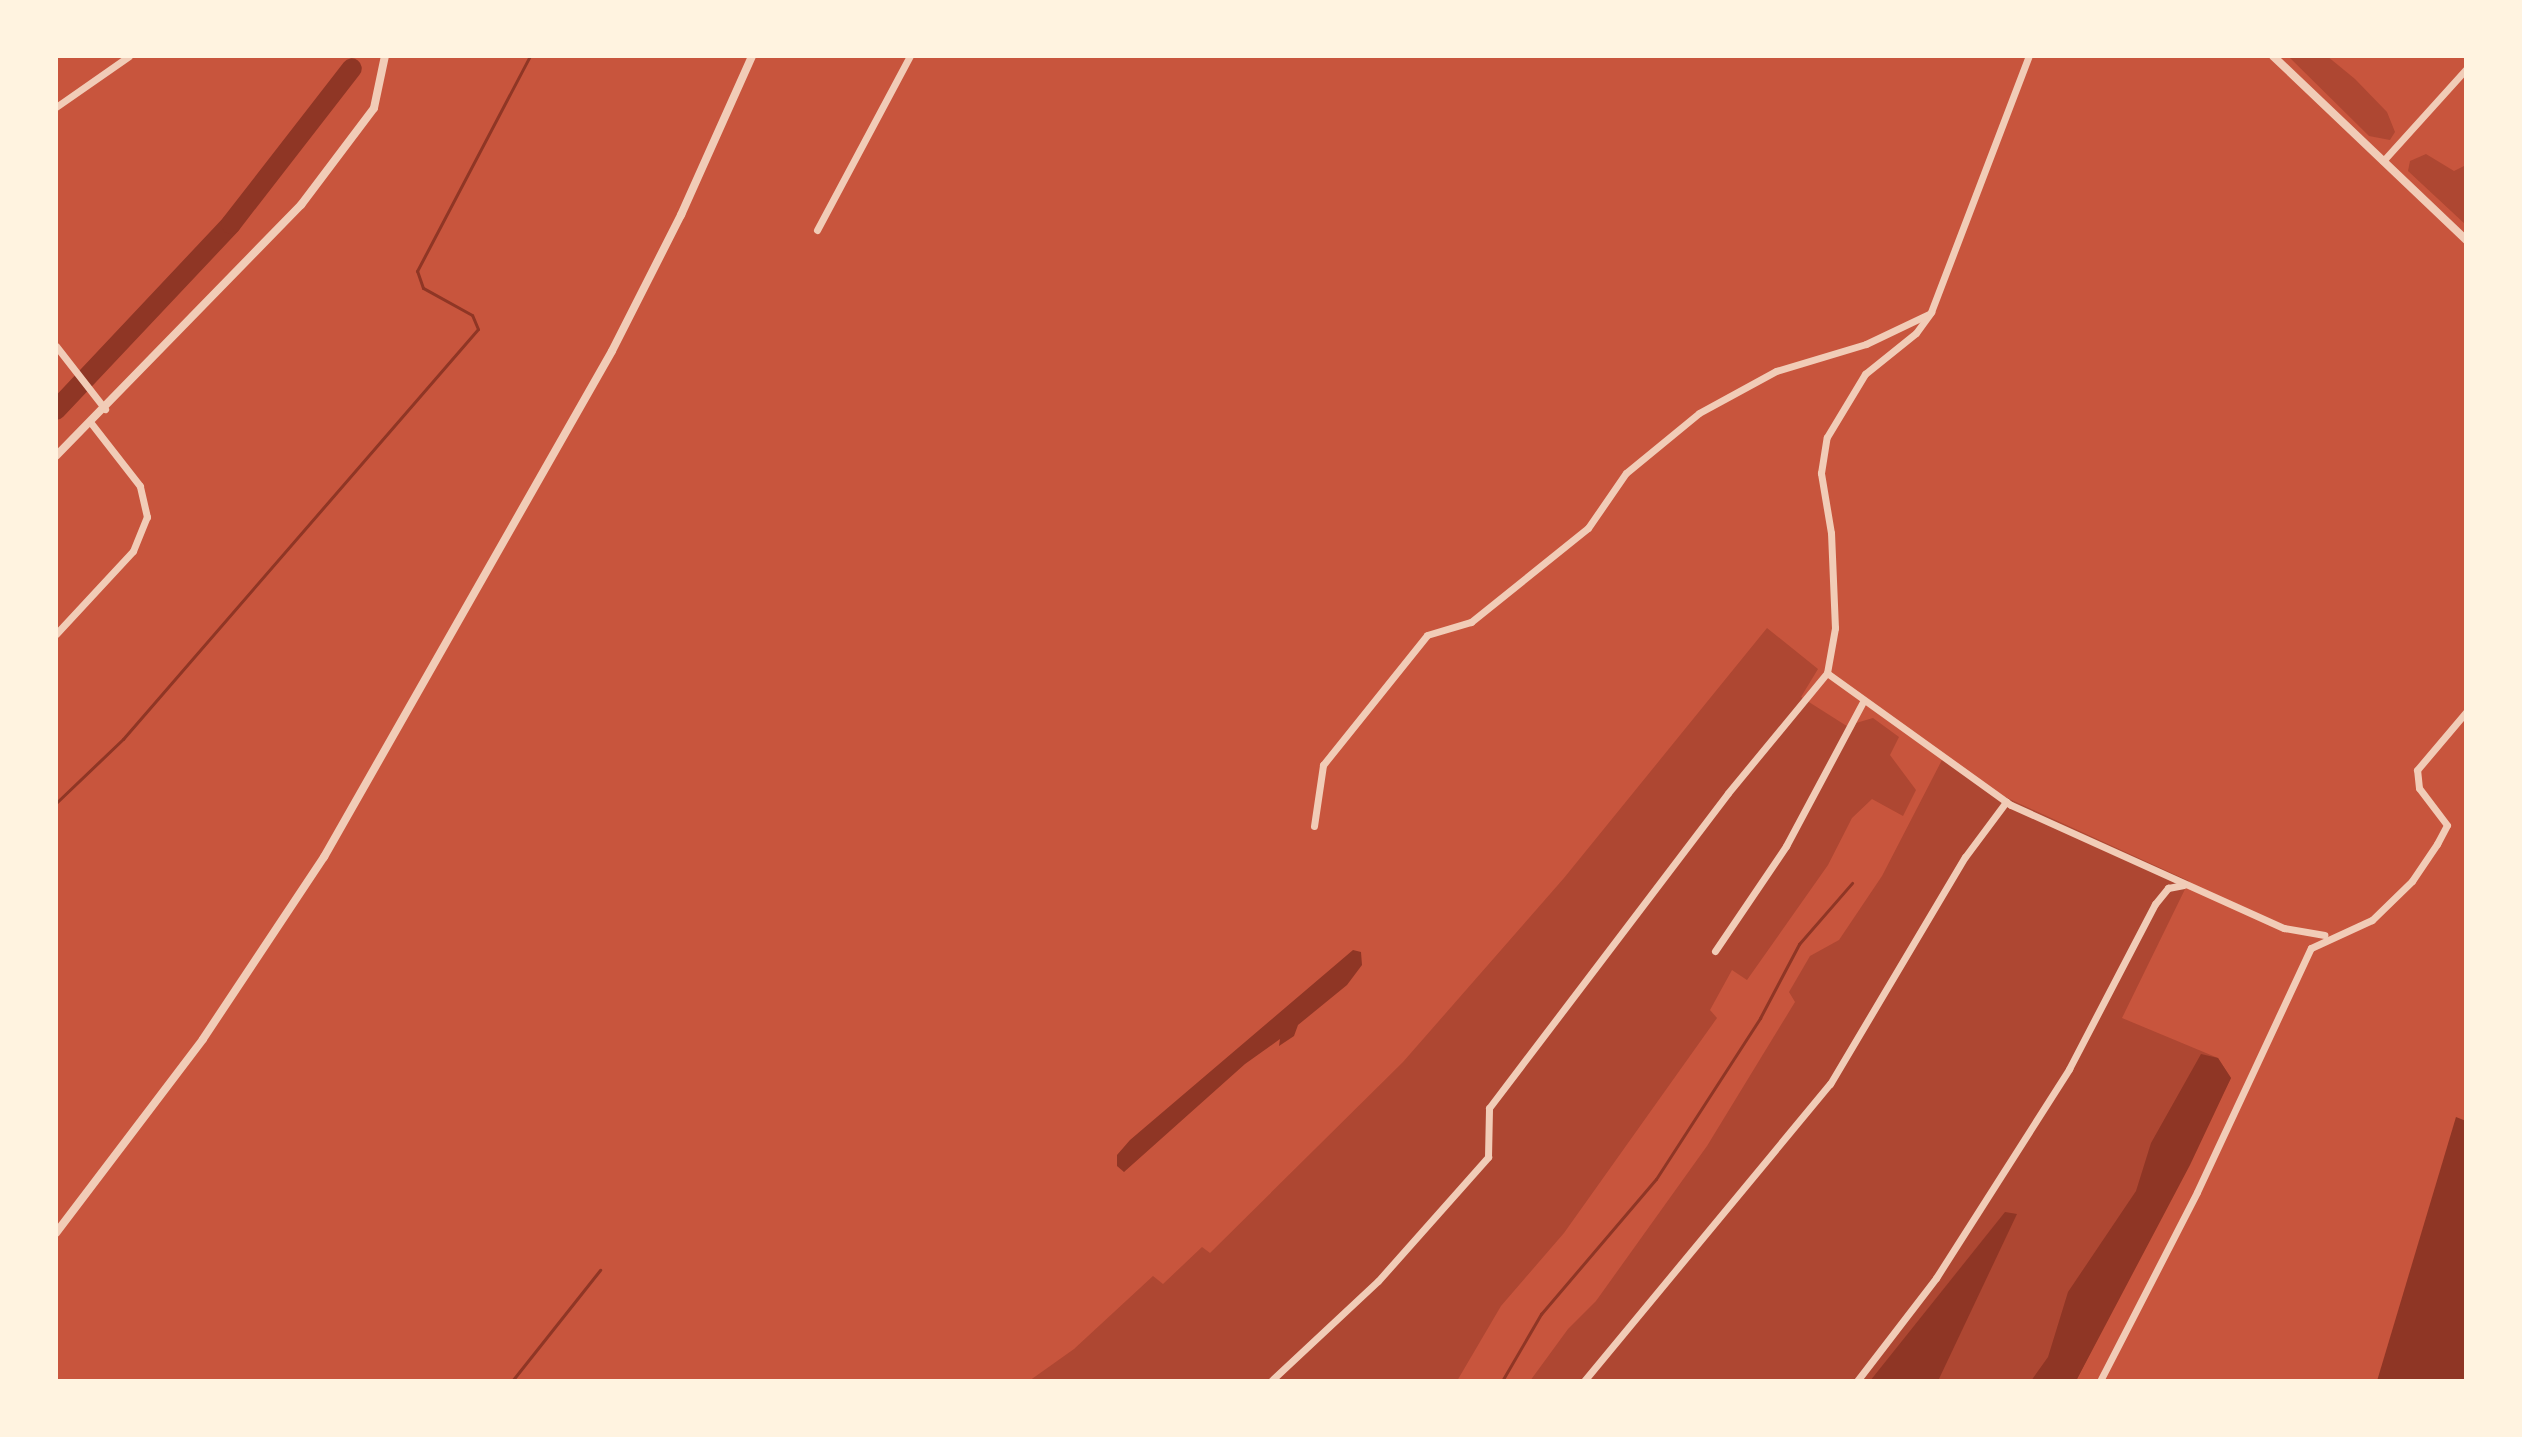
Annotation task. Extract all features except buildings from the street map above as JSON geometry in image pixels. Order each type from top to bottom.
[{"type":"street","points":[[56,107],[129,56]]},
{"type":"street","points":[[56,456],[235,277],[333,165],[374,108],[385,56]]},
{"type":"street","points":[[56,1233],[203,1039],[324,857],[612,351],[681,215],[752,56]]},
{"type":"street","points":[[817,230],[910,56]]},
{"type":"street","points":[[1271,1381],[1378,1281],[1488,1157],[1489,1108],[1728,793],[1827,673],[1835,628],[1831,533],[1821,473],[1827,437],[1865,374],[1916,333],[1931,312],[2029,56]]},
{"type":"street","points":[[2273,56],[2466,240]]},
{"type":"street","points":[[2383,161],[2466,69]]},
{"type":"street","points":[[1314,826],[1323,765],[1427,635],[1471,622],[1588,528],[1626,473],[1699,413],[1776,371],[1866,344],[1931,312]]},
{"type":"street","points":[[56,346],[105,409]]},
{"type":"street","points":[[56,634],[133,551],[145,530],[147,507],[140,486],[91,423]]},
{"type":"street","points":[[1827,673],[1863,702],[2006,802],[2284,928],[2330,935]]},
{"type":"street","points":[[1715,951],[1786,846],[1863,702]]},
{"type":"street","points":[[2100,1381],[2228,1130],[2306,957],[2330,935],[2372,920],[2412,881],[2447,825],[2419,788],[2417,770],[2466,712]]},
{"type":"street","points":[[1584,1381],[1830,1084],[1965,857],[2006,802]]},
{"type":"street","points":[[1857,1381],[1936,1278],[2069,1069],[2155,904],[2168,888],[2184,885]]},
{"type":"shaded area","points":[[2288,56],[2327,56],[2355,79],[2387,112],[2395,132],[2390,140],[2369,136]]},
{"type":"shaded area","points":[[2426,154],[2454,171],[2466,165],[2466,225],[2408,171],[2410,161]]},
{"type":"shaded area","points":[[1767,628],[1818,669],[1801,697],[1853,730],[1856,723],[1873,718],[1899,737],[1890,755],[1916,790],[1903,816],[1872,799],[1852,818],[1828,865],[1747,980],[1732,970],[1710,1010],[1717,1018],[1564,1233],[1501,1306],[1457,1381],[1029,1381],[1074,1349],[1153,1276],[1163,1284],[1202,1247],[1210,1253],[1403,1062],[1564,878]]},
{"type":"shaded area","points":[[1944,756],[2005,797],[2189,881],[2122,1018],[2218,1058],[2231,1078],[2076,1381],[1530,1381],[1568,1329],[1596,1301],[1707,1146],[1795,1002],[1789,992],[1810,956],[1839,940],[1882,876]]},
{"type":"shaded area","points":[[1353,950],[1361,952],[1362,965],[1347,985],[1298,1025],[1294,1036],[1279,1046],[1280,1039],[1245,1064],[1124,1172],[1117,1166],[1117,1155],[1130,1140]]},
{"type":"shaded area","points":[[2201,1054],[2218,1058],[2231,1078],[2190,1165],[2076,1381],[2031,1381],[2048,1357],[2068,1292],[2136,1191],[2151,1143]]},
{"type":"shaded area","points":[[2456,1117],[2466,1121],[2466,1381],[2377,1381]]},
{"type":"shaded area","points":[[2005,1212],[2017,1214],[1938,1381],[1870,1381]]},
{"type":"waterway","points":[[56,803],[123,739],[478,329],[472,315],[423,288],[417,271],[530,56]]},
{"type":"waterway","points":[[56,410],[231,224],[352,68]]},
{"type":"waterway","points":[[1502,1381],[1541,1314],[1656,1179],[1760,1018],[1799,944],[1852,883]]},
{"type":"waterway","points":[[512,1381],[600,1270]]}]
